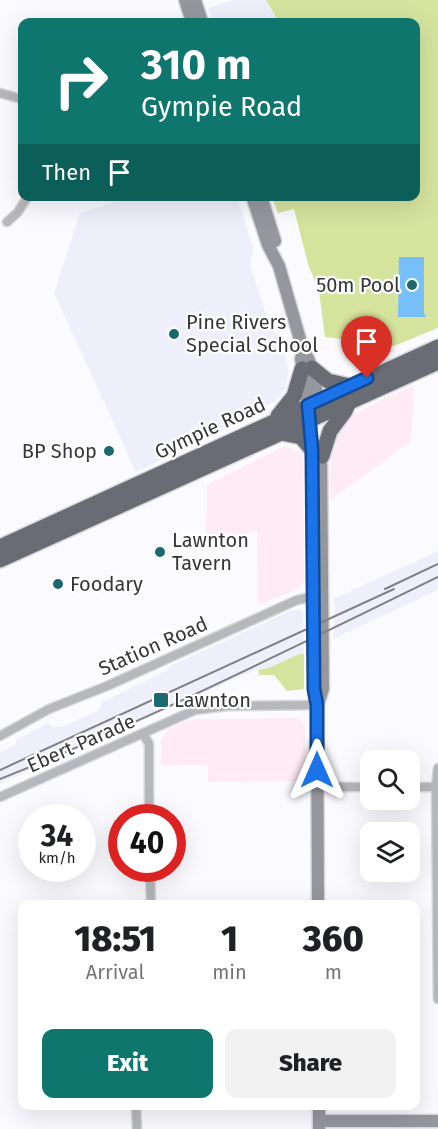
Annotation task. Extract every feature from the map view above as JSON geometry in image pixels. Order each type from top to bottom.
[{"type":"highway","name":"Gympie Road","points":[[0,560],[313,411],[350,386],[438,347]]},
{"type":"highway","name":"Gympie Road","points":[[313,411],[349,402],[438,362]]},
{"type":"highway","points":[[349,402],[317,453],[301,438],[278,427],[307,368],[328,381],[350,386]]},
{"type":"highway","name":"Gympie Road","points":[[0,547],[278,427]]},
{"type":"street","points":[[185,0],[191,18]]},
{"type":"street","points":[[195,0],[201,18]]},
{"type":"street","points":[[0,93],[18,98]]},
{"type":"street","points":[[7,222],[18,212],[25,201]]},
{"type":"street","points":[[254,201],[268,245],[279,267],[303,350],[309,358],[307,368],[317,453],[318,596],[323,689],[317,705],[318,900]]},
{"type":"street","points":[[263,201],[279,255],[279,267]]},
{"type":"street","name":"Station Road","points":[[0,736],[68,701],[297,600],[318,596]]},
{"type":"street","name":"Ebert Parade","points":[[0,797],[188,713],[207,707],[317,705]]},
{"type":"street","points":[[143,733],[149,744],[149,804]]},
{"type":"street","points":[[438,768],[436,787],[438,999]]},
{"type":"street","points":[[317,787],[360,787]]},
{"type":"street","points":[[420,787],[436,787]]},
{"type":"street","points":[[150,882],[151,900]]},
{"type":"street","points":[[136,1110],[137,1129]]},
{"type":"street","points":[[319,1125],[438,1121]]},
{"type":"shaded area","points":[[233,0],[266,0],[277,18],[212,18],[209,8]]},
{"type":"shaded area","name":"Pine Rivers Special School","points":[[119,201],[238,201],[253,248],[250,265],[271,329],[280,338],[289,371],[286,388],[279,398],[248,418],[136,472],[54,293],[80,213]]},
{"type":"shaded area","points":[[414,385],[411,441],[330,500],[330,455],[334,441],[346,421],[372,404]]},
{"type":"shaded area","points":[[285,446],[301,452],[303,458],[304,580],[300,588],[258,605],[257,530],[206,548],[207,485]]},
{"type":"shaded area","points":[[438,551],[438,590],[333,639],[335,604],[333,599]]},
{"type":"shaded area","points":[[292,610],[301,610],[303,613],[304,654],[299,654],[269,668],[255,670],[0,784],[0,752],[16,745],[16,740],[48,723],[54,727],[65,726],[99,710],[102,702],[166,671],[170,666]]},
{"type":"shaded area","points":[[298,718],[305,725],[305,781],[208,782],[208,765],[161,765],[161,739],[168,730],[183,722],[195,719]]},
{"type":"green space","points":[[266,0],[438,0],[438,328],[394,346],[325,337],[319,291],[308,264],[294,209],[278,213],[274,201],[420,201],[420,18],[277,18]]},
{"type":"green space","points":[[299,654],[304,654],[304,689],[287,691],[274,675],[259,675],[258,670],[269,668]]},
{"type":"water","name":"50m Pool","points":[[399,257],[424,257],[424,313],[426,317],[398,317]]},
{"type":"railway","points":[[385,589],[438,564]]},
{"type":"railway","points":[[0,779],[166,708],[438,577]]},
{"type":"railway","points":[[0,770],[394,589]]},
{"type":"place","name":"50m Pool","points":[[412,285]]},
{"type":"place","name":"Pine Rivers Special School","points":[[174,334]]},
{"type":"place","name":"BP Shop","points":[[109,451]]},
{"type":"place","name":"Lawnton Tavern","points":[[160,552]]},
{"type":"place","name":"Foodary","points":[[58,584]]},
{"type":"place","name":"Lawnton","points":[[161,700]]},
{"type":"route","points":[[317,770],[312,450],[308,405],[367,378]]}]
